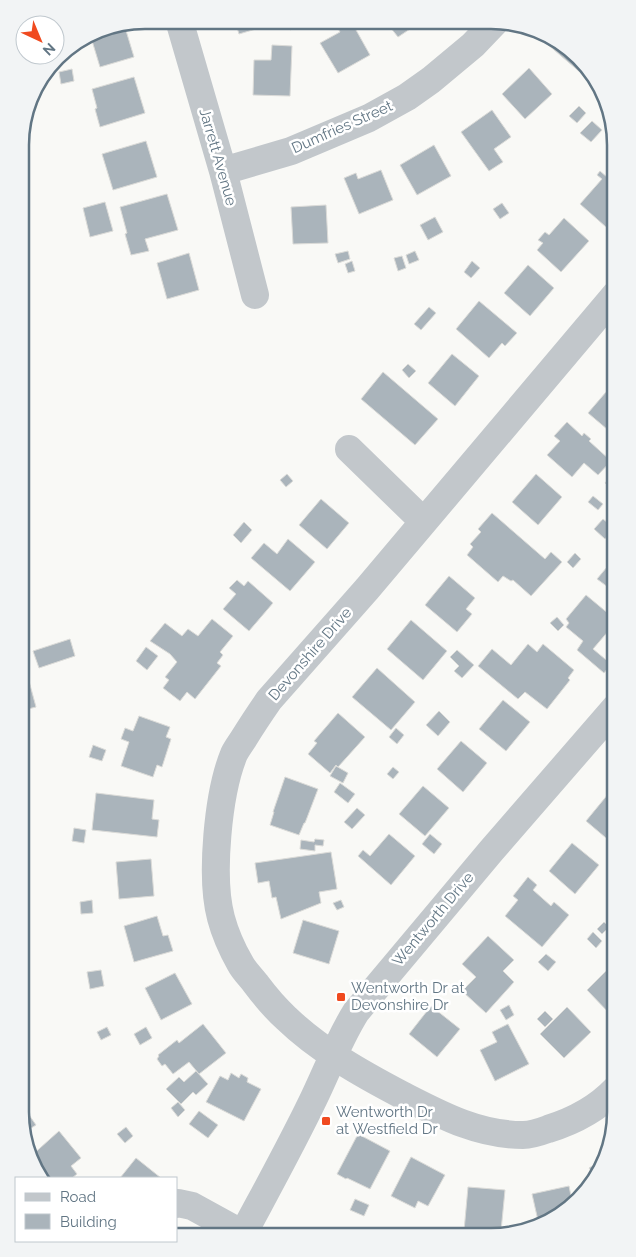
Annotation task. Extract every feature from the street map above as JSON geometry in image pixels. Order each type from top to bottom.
[{"type":"street","name":"Jarrett Avenue","points":[[182,29],[223,170],[255,295]]},
{"type":"street","name":"Dumfries Street","points":[[223,170],[291,152],[369,118],[407,97],[431,80],[473,45],[488,29]]},
{"type":"street","name":"Devonshire Drive","points":[[607,305],[367,588],[269,700],[256,718],[235,753],[228,774],[219,822],[216,855],[216,887],[220,917],[241,965],[286,1018],[304,1034],[334,1055],[390,1088],[442,1115],[463,1125],[498,1134],[533,1134],[571,1122],[607,1098]]},
{"type":"street","points":[[349,449],[423,521]]},
{"type":"street","name":"Wentworth Drive","points":[[246,1228],[314,1099],[350,1021],[363,1002],[607,717]]},
{"type":"street","points":[[178,1203],[192,1206],[232,1228]]},
{"type":"building","points":[[237,29],[256,29],[239,34]]},
{"type":"building","points":[[338,29],[355,29],[370,55],[338,73],[320,43],[340,32]]},
{"type":"building","points":[[392,29],[410,29],[398,37]]},
{"type":"building","points":[[126,31],[134,57],[100,67],[92,41],[107,35]]},
{"type":"building","points":[[546,43],[568,57],[579,68],[581,73]]},
{"type":"building","points":[[272,45],[292,46],[290,96],[253,95],[254,60],[271,60]]},
{"type":"building","points":[[529,68],[552,94],[525,119],[502,94]]},
{"type":"building","points":[[72,69],[74,81],[61,84],[59,72]]},
{"type":"building","points":[[134,77],[145,113],[100,127],[92,89]]},
{"type":"building","points":[[579,106],[586,113],[577,123],[569,116]]},
{"type":"building","points":[[492,110],[511,137],[494,149],[503,162],[489,171],[461,132]]},
{"type":"building","points":[[592,121],[602,130],[591,142],[580,133]]},
{"type":"building","points":[[146,141],[157,177],[113,190],[102,154]]},
{"type":"building","points":[[434,145],[451,176],[417,195],[400,165]]},
{"type":"building","points":[[381,170],[393,200],[359,214],[344,178],[356,173],[358,179]]},
{"type":"building","points":[[600,171],[607,177],[606,227],[580,204],[602,179],[597,175]]},
{"type":"building","points":[[167,194],[178,230],[145,239],[149,251],[131,255],[120,207]]},
{"type":"building","points":[[105,202],[113,231],[90,237],[83,208]]},
{"type":"building","points":[[502,203],[509,213],[500,219],[493,209]]},
{"type":"building","points":[[326,205],[328,243],[293,244],[291,207]]},
{"type":"building","points":[[435,217],[443,232],[428,240],[420,225]]},
{"type":"building","points":[[564,218],[589,241],[561,272],[537,250],[543,243],[538,240],[545,232],[549,235]]},
{"type":"building","points":[[348,251],[350,259],[338,263],[335,254]]},
{"type":"building","points":[[415,251],[419,260],[409,264],[406,255]]},
{"type":"building","points":[[189,253],[199,290],[167,299],[157,263]]},
{"type":"building","points":[[402,256],[406,268],[398,271],[394,258]]},
{"type":"building","points":[[352,261],[355,271],[348,273],[345,264]]},
{"type":"building","points":[[472,261],[480,268],[471,278],[464,272]]},
{"type":"building","points":[[528,265],[554,288],[530,316],[504,293]]},
{"type":"building","points":[[479,301],[517,333],[505,346],[502,343],[489,358],[456,329]]},
{"type":"building","points":[[429,307],[436,313],[421,330],[414,324]]},
{"type":"building","points":[[452,354],[479,376],[455,406],[428,383]]},
{"type":"building","points":[[408,364],[416,371],[409,378],[402,370]]},
{"type":"building","points":[[383,372],[438,419],[415,445],[361,399]]},
{"type":"building","points":[[607,391],[607,429],[588,413]]},
{"type":"building","points":[[567,422],[582,436],[584,433],[591,439],[589,441],[607,457],[607,465],[598,475],[584,463],[572,477],[547,455],[560,441],[554,436]]},
{"type":"building","points":[[287,474],[293,481],[286,487],[280,480]]},
{"type":"building","points":[[536,474],[562,497],[538,525],[512,502]]},
{"type":"building","points":[[593,496],[603,504],[598,510],[588,502]]},
{"type":"building","points":[[321,499],[349,523],[327,549],[299,525]]},
{"type":"building","points":[[492,513],[545,559],[551,552],[562,562],[531,596],[513,580],[511,581],[503,576],[498,582],[467,555],[473,547],[470,544],[481,532],[478,529]]},
{"type":"building","points":[[603,519],[607,522],[607,537],[605,539],[594,529]]},
{"type":"building","points":[[244,522],[252,530],[241,543],[233,535]]},
{"type":"building","points":[[288,539],[315,562],[290,591],[251,558],[264,543],[277,554]]},
{"type":"building","points":[[575,553],[581,559],[573,568],[567,562]]},
{"type":"building","points":[[607,567],[607,586],[597,579]]},
{"type":"building","points":[[449,576],[475,598],[466,609],[472,614],[457,632],[425,605]]},
{"type":"building","points":[[237,580],[244,586],[248,581],[273,603],[249,631],[223,609],[236,594],[229,588]]},
{"type":"building","points":[[586,595],[607,612],[607,633],[593,649],[607,661],[607,669],[604,673],[577,650],[583,641],[566,627],[569,623],[566,619]]},
{"type":"building","points":[[557,617],[564,625],[558,631],[550,623]]},
{"type":"building","points":[[212,619],[233,636],[220,652],[223,655],[217,663],[221,666],[195,699],[187,692],[180,701],[163,688],[169,680],[165,677],[177,662],[170,654],[150,641],[165,623],[182,636],[188,629],[198,636]]},
{"type":"building","points":[[411,620],[447,651],[423,680],[387,649]]},
{"type":"building","points":[[70,639],[75,656],[39,668],[33,651]]},
{"type":"building","points":[[528,644],[537,652],[543,644],[574,670],[568,678],[570,680],[547,709],[525,692],[518,699],[478,666],[492,649],[511,665]]},
{"type":"building","points":[[146,647],[158,656],[147,670],[136,661]]},
{"type":"building","points":[[457,650],[474,665],[462,678],[454,671],[459,666],[450,657]]},
{"type":"building","points":[[377,668],[415,702],[391,730],[352,697]]},
{"type":"building","points":[[29,681],[36,707],[29,709]]},
{"type":"building","points":[[503,700],[530,722],[506,751],[479,729]]},
{"type":"building","points":[[439,711],[450,722],[438,736],[426,725]]},
{"type":"building","points":[[338,713],[365,737],[338,767],[336,765],[330,773],[308,754],[317,743],[314,741]]},
{"type":"building","points":[[139,716],[170,727],[166,737],[171,739],[162,767],[157,765],[153,777],[121,766],[129,742],[121,739],[125,728],[133,731]]},
{"type":"building","points":[[396,728],[404,735],[397,744],[389,737]]},
{"type":"building","points":[[461,741],[487,763],[463,792],[437,769]]},
{"type":"building","points":[[93,745],[106,750],[102,761],[89,757]]},
{"type":"building","points":[[336,766],[348,773],[343,783],[330,776]]},
{"type":"building","points":[[393,767],[399,772],[393,779],[387,774]]},
{"type":"building","points":[[285,777],[318,789],[299,835],[270,825]]},
{"type":"building","points":[[340,783],[355,794],[348,803],[334,792]]},
{"type":"building","points":[[423,786],[449,808],[425,836],[399,814]]},
{"type":"building","points":[[96,793],[154,800],[152,819],[159,820],[157,837],[92,830]]},
{"type":"building","points":[[607,795],[607,839],[586,821]]},
{"type":"building","points":[[357,808],[365,815],[352,829],[344,822]]},
{"type":"building","points":[[74,828],[86,830],[84,843],[72,841]]},
{"type":"building","points":[[389,834],[415,856],[391,885],[358,856],[363,850],[370,856]]},
{"type":"building","points":[[430,834],[442,844],[434,854],[422,844]]},
{"type":"building","points":[[315,839],[324,840],[323,846],[315,845],[315,851],[300,849],[301,840],[314,842]]},
{"type":"building","points":[[572,843],[599,865],[575,894],[549,871]]},
{"type":"building","points":[[331,852],[337,889],[319,892],[321,903],[281,919],[276,897],[272,898],[269,881],[258,883],[255,863]]},
{"type":"building","points":[[151,859],[154,896],[119,899],[116,862]]},
{"type":"building","points":[[528,877],[537,885],[533,890],[551,906],[554,902],[569,915],[542,947],[505,916],[518,900],[513,896]]},
{"type":"building","points":[[92,900],[93,913],[81,914],[80,902]]},
{"type":"building","points":[[341,900],[344,907],[337,910],[333,903]]},
{"type":"building","points":[[157,916],[163,936],[168,935],[173,951],[134,962],[124,926]]},
{"type":"building","points":[[303,920],[339,931],[329,964],[293,953]]},
{"type":"building","points":[[604,922],[607,925],[607,929],[602,934],[597,929]]},
{"type":"building","points":[[593,932],[602,941],[596,948],[587,939]]},
{"type":"building","points":[[488,936],[514,960],[503,971],[514,982],[486,1013],[462,991],[476,977],[462,964]]},
{"type":"building","points":[[546,954],[556,962],[548,971],[538,962]]},
{"type":"building","points":[[101,970],[104,986],[90,989],[87,972]]},
{"type":"building","points":[[607,970],[607,1011],[587,990]]},
{"type":"building","points":[[175,973],[192,1004],[161,1020],[145,988]]},
{"type":"building","points":[[509,1005],[514,1015],[506,1020],[500,1010]]},
{"type":"building","points":[[431,1006],[460,1029],[437,1057],[409,1034]]},
{"type":"building","points":[[567,1007],[591,1032],[564,1058],[540,1034]]},
{"type":"building","points":[[545,1011],[553,1019],[545,1027],[537,1019]]},
{"type":"building","points":[[203,1024],[226,1053],[199,1074],[189,1062],[173,1074],[165,1064],[162,1066],[157,1059],[158,1055],[177,1040],[179,1043]]},
{"type":"building","points":[[508,1024],[529,1064],[495,1081],[480,1050],[497,1042],[492,1032]]},
{"type":"building","points":[[107,1027],[111,1035],[101,1040],[97,1032]]},
{"type":"building","points":[[146,1027],[152,1038],[140,1045],[134,1034]]},
{"type":"building","points":[[196,1071],[208,1084],[196,1095],[193,1092],[181,1104],[166,1089],[179,1077],[184,1082]]},
{"type":"building","points":[[231,1073],[239,1078],[241,1074],[248,1078],[247,1082],[261,1089],[244,1121],[206,1102],[220,1076],[228,1080]]},
{"type":"building","points":[[178,1102],[185,1110],[178,1117],[171,1108]]},
{"type":"building","points":[[199,1111],[218,1125],[208,1138],[189,1124]]},
{"type":"building","points":[[29,1115],[36,1125],[30,1129]]},
{"type":"building","points":[[126,1127],[133,1136],[125,1143],[117,1134]]},
{"type":"building","points":[[59,1131],[81,1158],[71,1166],[77,1174],[73,1177],[48,1177],[36,1152]]},
{"type":"building","points":[[358,1134],[390,1151],[370,1189],[337,1174]]},
{"type":"building","points":[[411,1157],[445,1175],[428,1206],[418,1201],[415,1208],[391,1196]]},
{"type":"building","points":[[136,1158],[160,1177],[121,1177]]},
{"type":"building","points":[[569,1186],[571,1196],[549,1213],[537,1218],[532,1194]]},
{"type":"building","points":[[468,1187],[505,1190],[501,1228],[464,1228]]},
{"type":"building","points":[[355,1199],[369,1205],[364,1216],[350,1210]]},
{"type":"place","name":"Wentworth Dr at Devonshire Dr","points":[[341,997]]},
{"type":"place","name":"Wentworth Dr at Westfield Dr","points":[[326,1121]]}]
